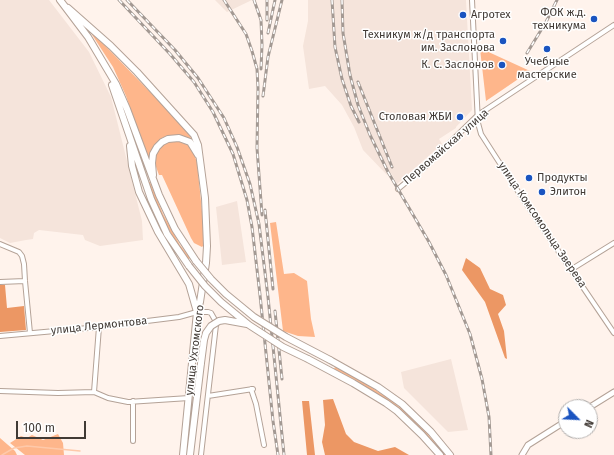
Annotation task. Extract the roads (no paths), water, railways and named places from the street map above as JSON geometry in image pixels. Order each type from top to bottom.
[{"type":"main road","points":[[60,0],[68,8],[88,37],[116,84],[154,184],[174,229],[210,279],[254,317],[286,337],[378,387],[402,404],[431,432],[450,455]]},
{"type":"main road","name":"улица Ухтомского","points":[[68,8],[122,56],[194,135],[198,145],[206,206],[207,246],[206,264],[197,312],[183,455]]},
{"type":"main road","points":[[108,72],[151,199],[167,234],[205,286],[221,302],[249,325],[283,347],[326,368],[374,395],[397,411],[440,455]]},
{"type":"main road","points":[[128,133],[132,166],[139,192],[158,232],[189,284],[197,312]]},
{"type":"main road","points":[[154,184],[152,163],[153,154],[157,146],[168,139],[179,138],[190,142],[201,162]]},
{"type":"main road","points":[[190,455],[206,333],[211,326],[219,321],[225,320],[249,325]]},
{"type":"street","name":"улица Комсомольца Зверева","points":[[472,0],[478,123],[480,134],[614,333]]},
{"type":"street","name":"Первомайская улица","points":[[398,189],[426,165],[478,115],[614,25]]},
{"type":"street","points":[[572,269],[614,242]]},
{"type":"street","points":[[0,244],[19,252],[22,256],[30,333]]},
{"type":"street","points":[[0,282],[25,281]]},
{"type":"street","points":[[197,312],[211,313],[216,325],[201,455]]},
{"type":"street","name":"улица Лермонтова","points":[[0,336],[99,327],[180,317],[197,312]]},
{"type":"street","points":[[94,392],[99,327]]},
{"type":"street","points":[[208,396],[252,389],[264,445]]},
{"type":"street","points":[[0,391],[58,393],[94,392],[108,398],[133,401],[189,398]]},
{"type":"street","points":[[598,402],[614,392]]},
{"type":"street","points":[[133,401],[133,441]]},
{"type":"street","points":[[522,455],[528,445],[558,426]]},
{"type":"waterway","points":[[2,455],[14,448],[27,446],[80,451]]},
{"type":"railway","points":[[119,0],[194,82],[213,112],[233,154],[247,200],[252,227],[278,455]]},
{"type":"railway","points":[[127,0],[175,50],[198,78],[224,118],[237,147],[250,184],[259,224],[284,455]]},
{"type":"railway","points":[[224,0],[246,34],[257,69],[257,148],[262,215]]},
{"type":"railway","points":[[254,0],[261,20],[261,69]]},
{"type":"railway","points":[[267,0],[267,20]]},
{"type":"railway","points":[[268,33],[275,0]]},
{"type":"railway","points":[[263,96],[268,57],[282,0]]},
{"type":"railway","points":[[332,0],[335,47],[342,79],[351,106],[359,122]]},
{"type":"railway","points":[[342,0],[343,33],[350,75],[358,105],[370,135],[388,172],[429,242],[446,275],[470,334],[482,379],[489,417],[491,455]]},
{"type":"railway","points":[[527,53],[546,22],[557,0]]},
{"type":"railway","points":[[358,82],[392,167]]},
{"type":"railway","points":[[265,210],[273,289]]},
{"type":"railway","points":[[275,311],[282,379]]},
{"type":"place","name":"Агротех","points":[[463,15]]},
{"type":"place","name":"ФОК ж.д. техникума","points":[[594,19]]},
{"type":"place","name":"Техникум ж/д транспорта им. Заслонова","points":[[503,41]]},
{"type":"place","name":"Учебные мастерские","points":[[547,49]]},
{"type":"place","name":"К. С. Заслонов","points":[[502,65]]},
{"type":"place","name":"Столовая ЖБИ","points":[[460,117]]},
{"type":"place","name":"Продукты","points":[[529,178]]},
{"type":"place","name":"Элитон","points":[[542,192]]}]
